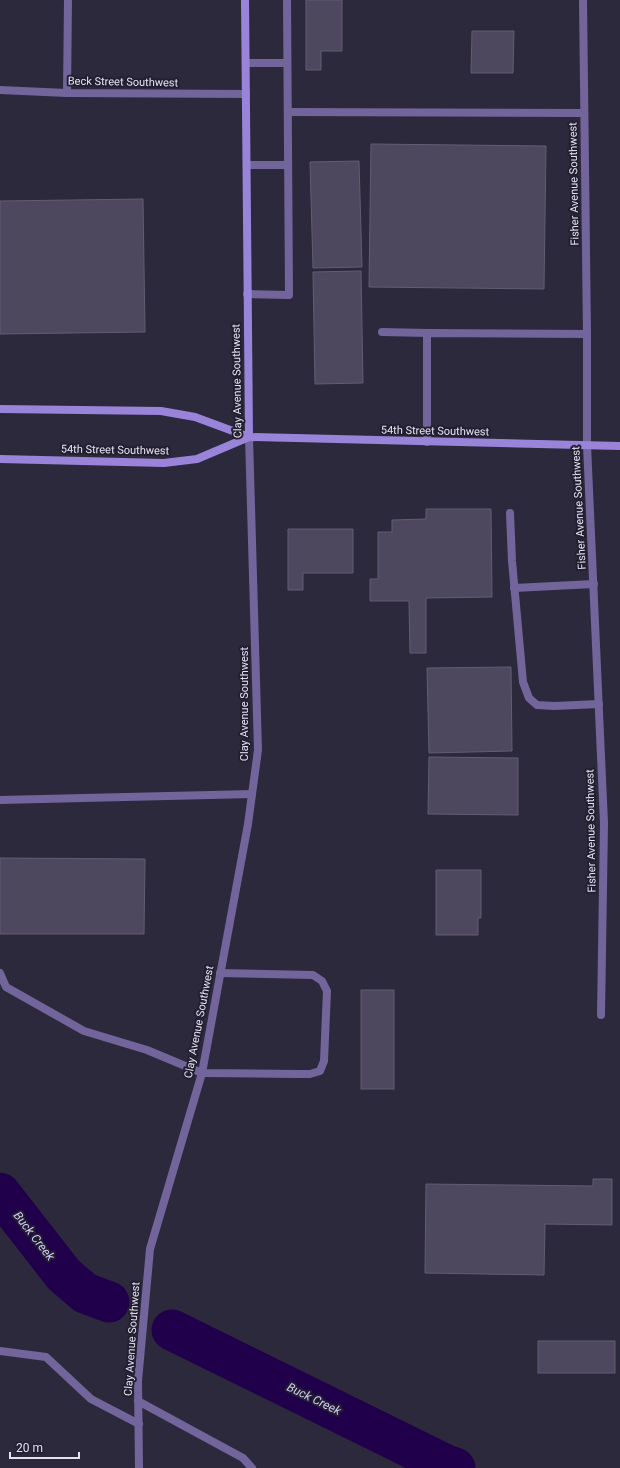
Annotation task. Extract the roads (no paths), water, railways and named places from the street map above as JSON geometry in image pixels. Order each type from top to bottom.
[{"type":"main road","name":"Clay Avenue Southwest","points":[[245,0],[249,437]]},
{"type":"main road","name":"54th Street Southwest","points":[[0,409],[161,411],[195,417],[249,437],[620,446]]},
{"type":"main road","name":"54th Street Southwest","points":[[0,459],[164,463],[177,462],[197,459],[249,437]]},
{"type":"street","points":[[67,93],[68,0]]},
{"type":"street","points":[[247,294],[289,295],[287,0]]},
{"type":"street","name":"Fisher Avenue Southwest","points":[[583,0],[587,445],[604,823],[601,1015]]},
{"type":"street","points":[[246,63],[287,63]]},
{"type":"street","name":"Beck Street Southwest","points":[[0,90],[67,93],[246,94]]},
{"type":"street","points":[[288,112],[584,114]]},
{"type":"street","points":[[246,165],[288,165]]},
{"type":"street","points":[[382,332],[587,334]]},
{"type":"street","points":[[427,333],[427,442]]},
{"type":"street","name":"Clay Avenue Southwest","points":[[139,1468],[138,1382],[150,1248],[202,1073],[248,824],[258,750],[249,437]]},
{"type":"street","points":[[510,513],[514,588],[522,682],[529,698],[537,705],[554,706],[599,704]]},
{"type":"street","points":[[514,588],[594,584]]},
{"type":"street","points":[[0,800],[252,794]]},
{"type":"street","points":[[0,973],[6,987],[84,1031],[147,1050],[202,1073],[310,1074],[320,1070],[324,1061],[328,991],[322,981],[313,975],[220,973]]},
{"type":"street","points":[[0,1351],[46,1357],[91,1399],[139,1424]]},
{"type":"street","points":[[138,1401],[243,1458],[252,1468]]},
{"type":"waterway","name":"Buck Creek","points":[[0,1193],[64,1275],[85,1293],[109,1302]]},
{"type":"waterway","name":"Buck Creek","points":[[172,1330],[446,1465],[455,1468]]}]
